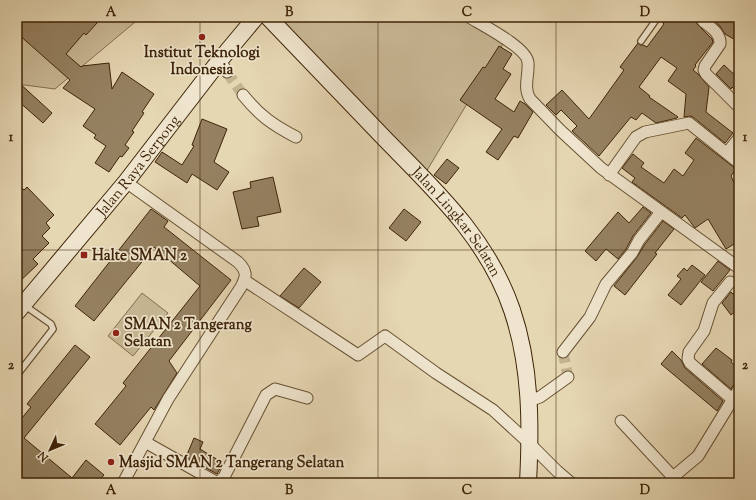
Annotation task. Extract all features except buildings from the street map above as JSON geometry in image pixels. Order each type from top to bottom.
[{"type":"main road","name":"Jalan Raya Serpong","points":[[20,308],[223,66],[256,17]]},
{"type":"main road","name":"Jalan Lingkar Selatan","points":[[268,17],[436,191],[477,240],[500,281],[512,309],[520,336],[526,370],[529,401],[530,444],[528,483]]},
{"type":"street","points":[[469,17],[510,42],[524,53],[528,59],[526,86],[530,99],[583,153],[609,175],[739,268]]},
{"type":"street","points":[[702,18],[718,34],[720,39],[720,44],[705,66],[704,70],[706,74],[739,107]]},
{"type":"street","points":[[243,96],[255,110],[272,124],[296,137]]},
{"type":"street","points":[[609,175],[636,137],[645,132],[689,123],[739,163]]},
{"type":"street","points":[[727,153],[739,138]]},
{"type":"street","points":[[123,483],[168,399],[246,276],[245,271],[238,262],[126,182]]},
{"type":"street","points":[[563,352],[590,316],[606,284],[632,253],[639,240],[661,212]]},
{"type":"street","points":[[244,280],[358,356],[385,336],[436,373],[494,410],[571,483]]},
{"type":"street","points":[[730,282],[713,303],[704,331],[689,352],[688,359],[690,363],[732,399]]},
{"type":"street","points":[[529,401],[540,397],[568,377]]},
{"type":"street","points":[[145,442],[216,482],[220,481],[224,477],[266,395],[275,389],[307,398]]},
{"type":"street","points":[[621,421],[671,480],[698,456],[739,389]]},
{"type":"lane","points":[[641,41],[658,17]]},
{"type":"lane","points":[[17,376],[53,329],[51,324],[20,308]]},
{"type":"shaded area","points":[[17,17],[141,17],[55,89],[17,84]]},
{"type":"shaded area","points":[[270,17],[475,17],[506,39],[426,172]]},
{"type":"shaded area","points":[[142,293],[168,313],[133,356],[108,336]]},
{"type":"tunnel","points":[[227,72],[243,95]]},
{"type":"tunnel","points":[[563,352],[568,377]]},
{"type":"place","name":"Institut Teknologi Indonesia","points":[[202,37]]},
{"type":"place","name":"Halte SMAN 2","points":[[84,255]]},
{"type":"place","name":"SMAN 2 Tangerang Selatan","points":[[116,333]]},
{"type":"place","name":"Masjid SMAN 2 Tangerang Selatan","points":[[111,462]]}]
